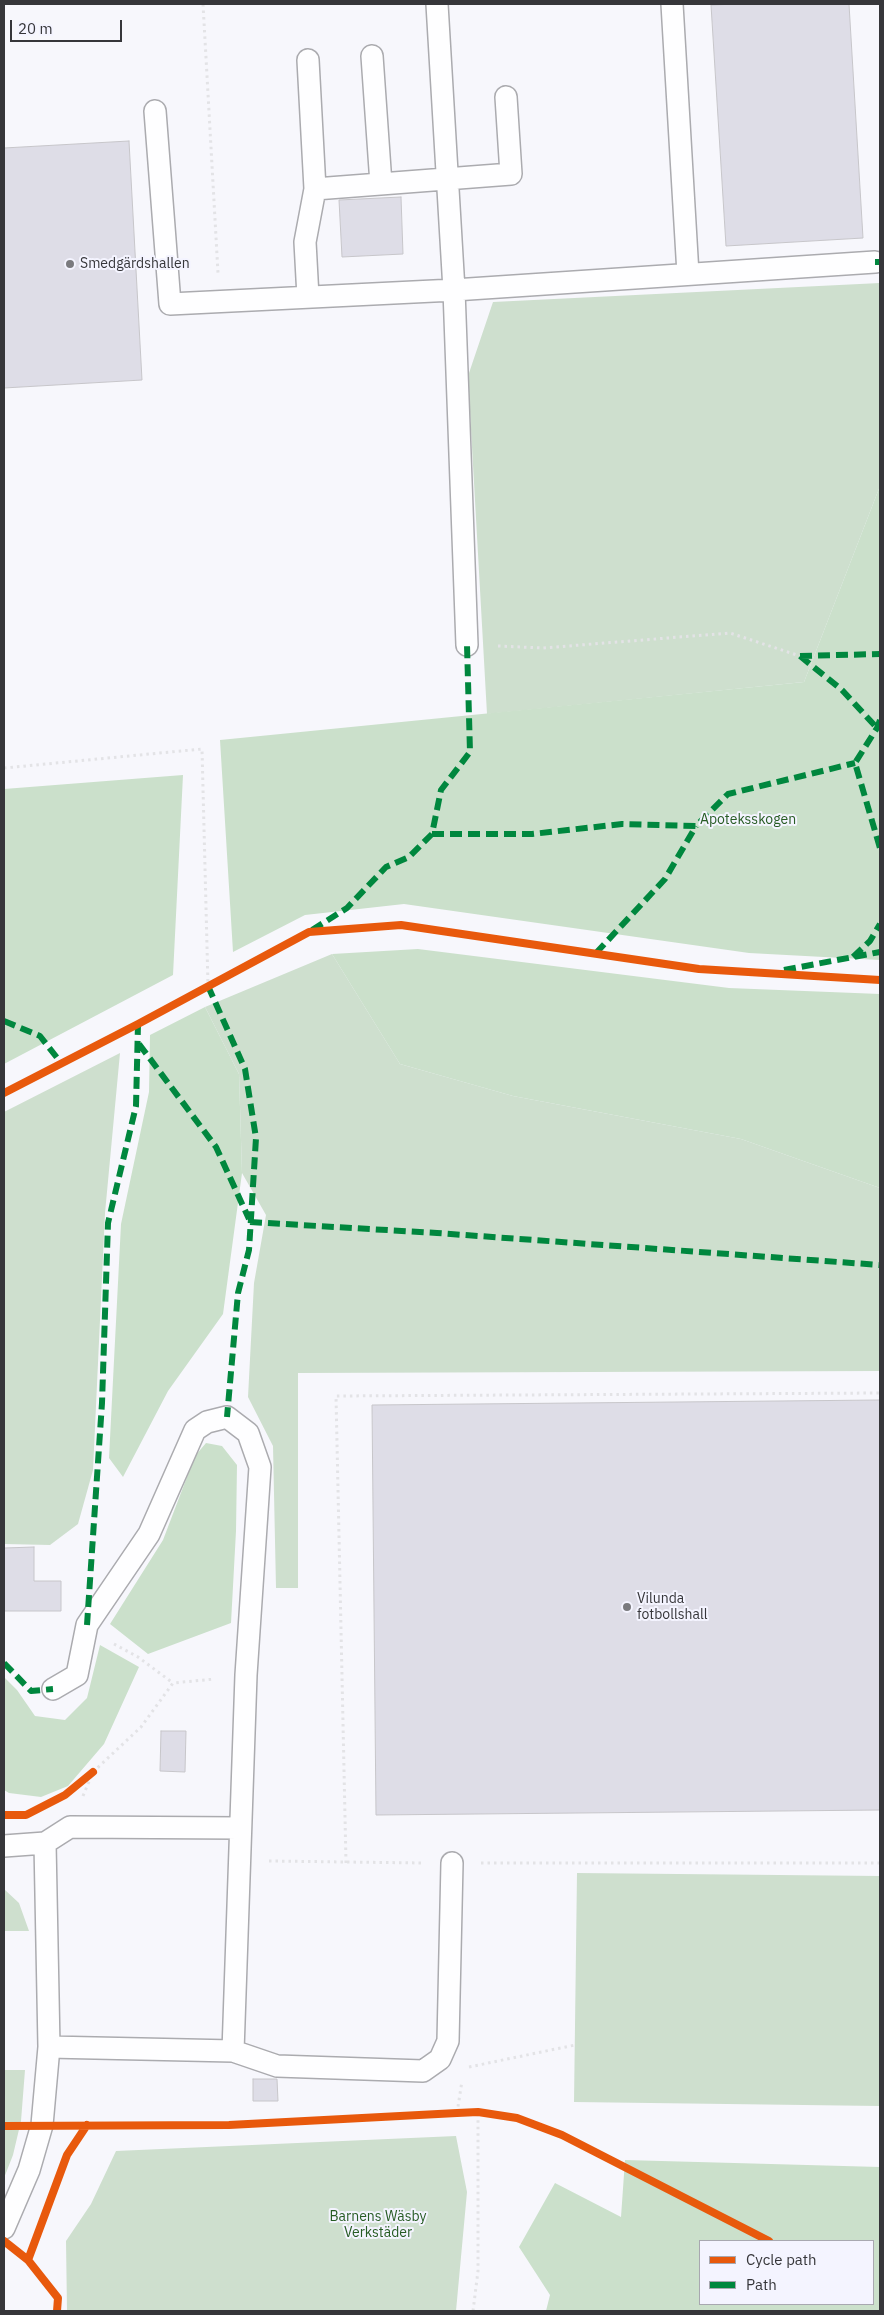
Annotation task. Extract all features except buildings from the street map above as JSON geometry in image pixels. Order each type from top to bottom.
[{"type":"lane","points":[[437,4],[454,290],[467,645]]},
{"type":"lane","points":[[672,4],[688,274]]},
{"type":"lane","points":[[372,56],[381,184]]},
{"type":"lane","points":[[308,60],[315,189],[305,242],[308,296]]},
{"type":"lane","points":[[315,189],[511,174],[506,97]]},
{"type":"lane","points":[[155,111],[170,304],[454,290],[875,262]]},
{"type":"lane","points":[[53,1690],[76,1675],[87,1625],[149,1534],[195,1430],[207,1422],[227,1417],[248,1432],[260,1467],[246,1675],[238,1860],[233,2051]]},
{"type":"lane","points":[[4,1846],[45,1843],[70,1827],[240,1828]]},
{"type":"lane","points":[[4,2228],[29,2170],[42,2125],[49,2047],[45,1843]]},
{"type":"lane","points":[[49,2047],[233,2051],[277,2066],[423,2071],[440,2059],[448,2041],[452,1863]]},
{"type":"path","points":[[203,4],[220,301]]},
{"type":"path","points":[[467,645],[543,648],[730,633],[800,656]]},
{"type":"path","points":[[4,768],[202,749],[208,986]]},
{"type":"path","points":[[199,991],[216,982]]},
{"type":"path","points":[[346,1863],[336,1396],[880,1393]]},
{"type":"path","points":[[87,1625],[110,1642],[138,1657],[173,1684],[246,1675]]},
{"type":"path","points":[[79,1784],[141,1727],[173,1684]]},
{"type":"path","points":[[70,1827],[93,1772]]},
{"type":"path","points":[[238,1860],[346,1863],[880,1863]]},
{"type":"path","points":[[464,2068],[575,2045]]},
{"type":"path","points":[[447,2113],[488,2114]]},
{"type":"path","points":[[471,2113],[478,2271],[473,2311]]},
{"type":"green space","points":[[880,283],[880,486],[804,682],[487,714],[468,376],[493,302]]},
{"type":"green space","name":"Apoteksskogen","points":[[880,486],[880,960],[749,953],[404,904],[305,915],[233,952],[220,740],[804,682]]},
{"type":"green space","points":[[183,775],[173,975],[4,1064],[4,789]]},
{"type":"green space","points":[[418,949],[729,988],[880,994],[880,1188],[741,1139],[513,1096],[400,1064],[332,954]]},
{"type":"green space","points":[[332,954],[400,1064],[513,1096],[741,1139],[880,1188],[880,1371],[298,1373],[298,1588],[276,1588],[273,1446],[248,1397],[254,1283],[266,1215],[242,1173],[239,1074],[205,1007]]},
{"type":"green space","points":[[205,1007],[239,1074],[242,1173],[223,1314],[168,1391],[123,1477],[109,1458],[121,1224],[149,1092],[150,1035]]},
{"type":"green space","points":[[120,1053],[105,1213],[93,1470],[78,1524],[50,1545],[4,1544],[4,1112]]},
{"type":"green space","points":[[206,1443],[222,1446],[237,1465],[236,1531],[231,1623],[148,1654],[110,1624],[163,1540],[195,1456]]},
{"type":"green space","points":[[100,1645],[139,1667],[104,1744],[68,1786],[41,1797],[9,1793],[4,1790],[4,1677],[17,1690],[35,1716],[65,1720],[87,1698]]},
{"type":"green space","points":[[577,1873],[880,1876],[880,2106],[574,2102]]},
{"type":"green space","points":[[4,1889],[19,1903],[29,1931],[4,1931]]},
{"type":"green space","points":[[4,2070],[25,2070],[21,2121],[13,2155],[4,2178]]},
{"type":"green space","name":"Barnens Wäsby Verkstäder","points":[[456,2136],[467,2192],[456,2311],[67,2311],[66,2241],[91,2204],[116,2151]]},
{"type":"green space","points":[[625,2160],[880,2167],[880,2311],[546,2311],[550,2295],[519,2247],[555,2183],[621,2217]]},
{"type":"marked path","points":[[875,262],[880,262]]},
{"type":"marked path","points":[[312,930],[347,908],[386,867],[409,857],[432,834],[441,790],[470,752],[467,645]]},
{"type":"marked path","points":[[800,656],[880,654]]},
{"type":"marked path","points":[[800,656],[842,690],[877,728]]},
{"type":"marked path","points":[[880,720],[855,763],[880,848]]},
{"type":"marked path","points":[[432,834],[532,834],[622,824],[696,826],[728,794],[855,763]]},
{"type":"marked path","points":[[596,953],[665,879],[696,826]]},
{"type":"marked path","points":[[853,957],[870,941],[880,924]]},
{"type":"marked path","points":[[784,970],[880,952]]},
{"type":"marked path","points":[[208,986],[245,1069],[256,1138],[249,1250],[238,1293],[227,1417]]},
{"type":"marked path","points":[[4,1021],[40,1036],[62,1064]]},
{"type":"marked path","points":[[87,1625],[102,1403],[108,1223],[136,1106],[138,1024]]},
{"type":"marked path","points":[[139,1044],[216,1147],[249,1219]]},
{"type":"marked path","points":[[250,1222],[437,1233],[880,1265]]},
{"type":"marked path","points":[[4,1663],[31,1691],[53,1689]]},
{"type":"cycle path","points":[[4,1093],[138,1024],[309,932],[401,925],[699,969],[880,980]]},
{"type":"cycle path","points":[[4,1815],[26,1815],[65,1795],[93,1772]]},
{"type":"cycle path","points":[[4,2126],[229,2125],[478,2112],[517,2118],[562,2135],[767,2240]]},
{"type":"cycle path","points":[[28,2260],[67,2155],[87,2125]]},
{"type":"cycle path","points":[[4,2241],[28,2260],[58,2298],[57,2311]]},
{"type":"place","name":"Smedgärdshallen","points":[[70,264]]},
{"type":"place","name":"Vilunda fotbollshall","points":[[627,1607]]}]
